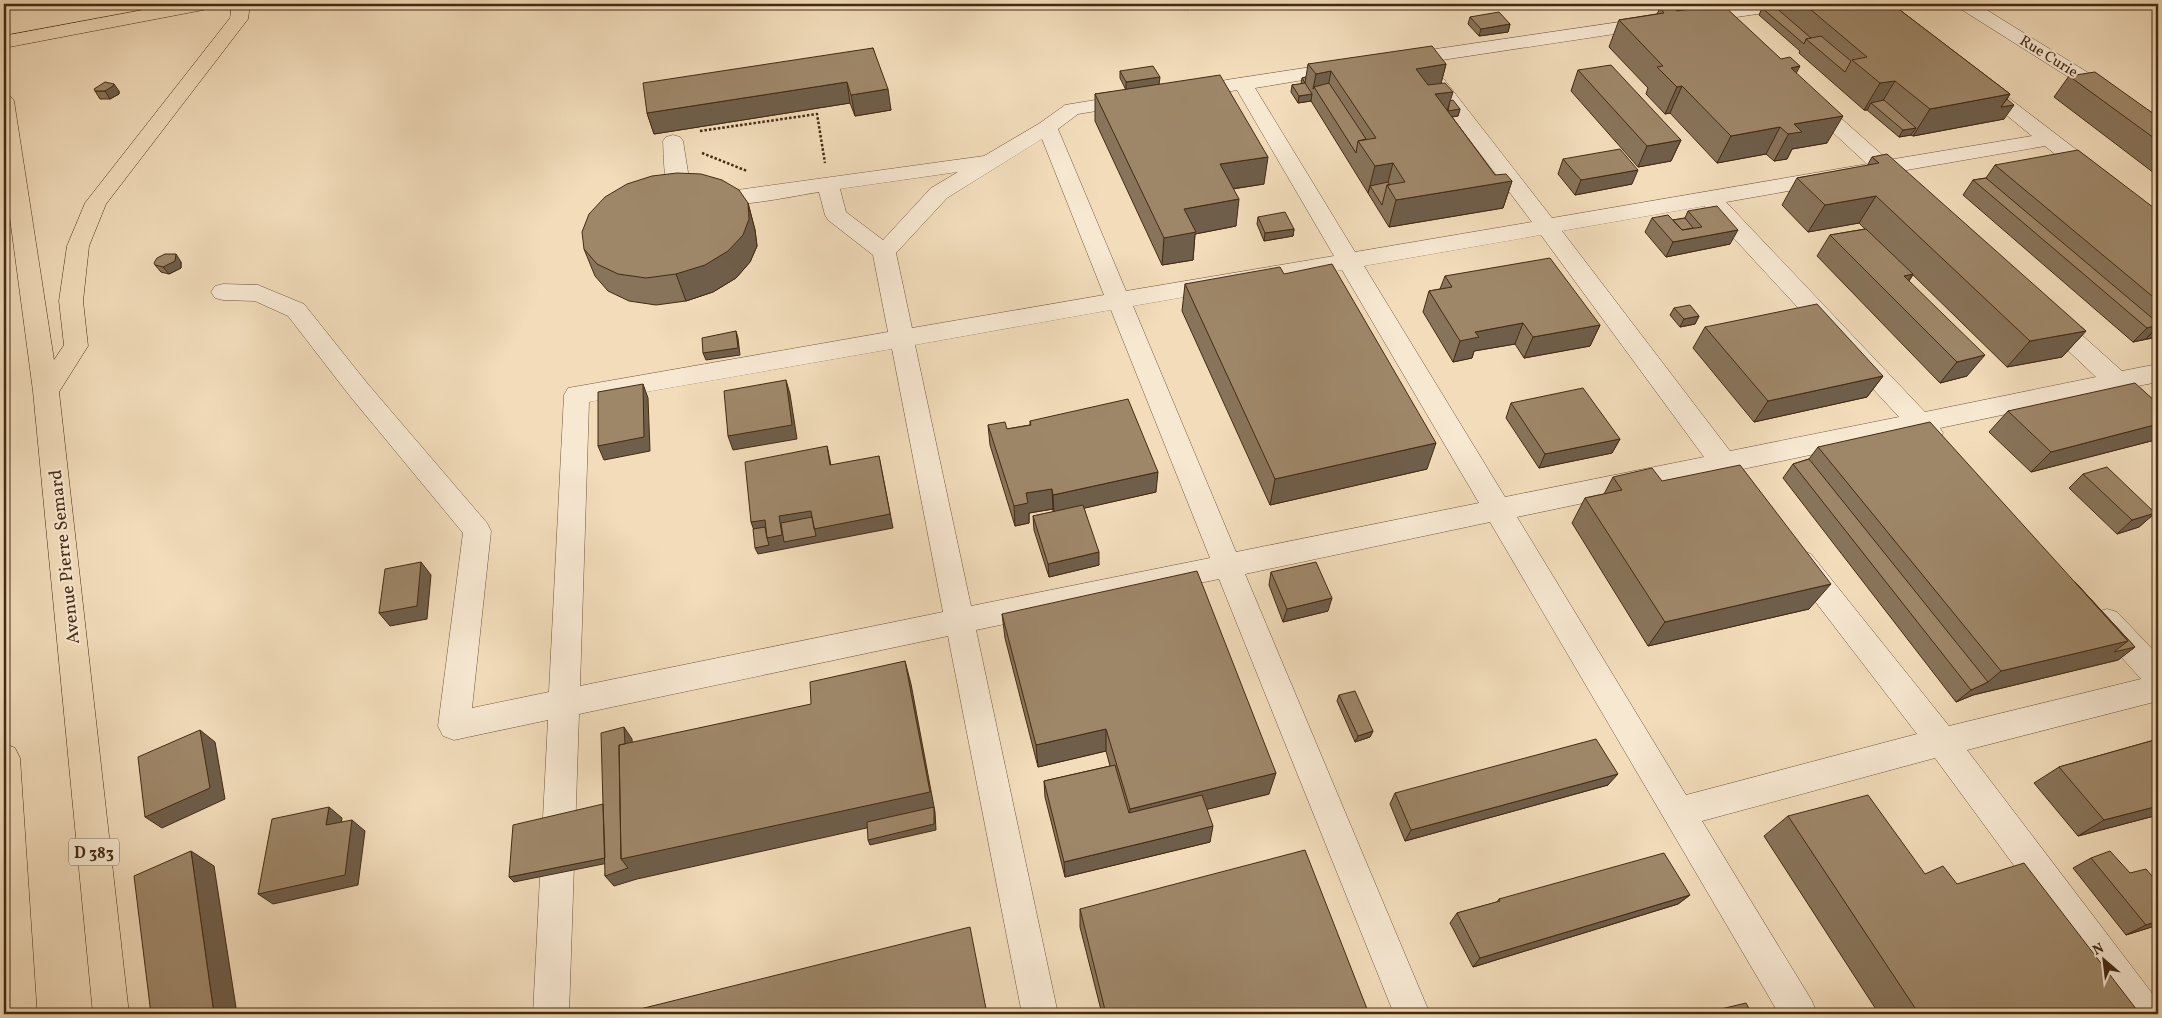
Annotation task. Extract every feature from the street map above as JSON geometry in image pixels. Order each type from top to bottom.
[{"type":"main road","points":[[4,42],[203,4]]},
{"type":"main road","points":[[46,390],[76,346],[71,301],[78,246],[96,203],[239,19],[241,4]]},
{"type":"main road","name":"Avenue Pierre Semard","points":[[4,101],[46,390],[111,1014]]},
{"type":"main road","points":[[4,758],[19,1014]]},
{"type":"street","points":[[1388,62],[1786,4]]},
{"type":"street","name":"Rue Curie","points":[[1965,4],[2158,125]]},
{"type":"street","points":[[1716,14],[1738,34]]},
{"type":"street","points":[[1417,58],[1546,225],[1748,495]]},
{"type":"street","points":[[1205,89],[1359,66]]},
{"type":"street","points":[[1966,74],[2111,188]]},
{"type":"street","points":[[1243,84],[1800,1014]]},
{"type":"street","points":[[1796,87],[1912,194]]},
{"type":"street","points":[[884,252],[939,193],[1047,127],[1072,109],[1148,97]]},
{"type":"street","points":[[1047,127],[1412,1014]]},
{"type":"street","points":[[551,1014],[577,394],[2049,139]]},
{"type":"street","points":[[673,141],[677,180],[680,189],[694,197],[722,199],[993,160]]},
{"type":"street","points":[[828,184],[836,215],[884,252],[1040,1014]]},
{"type":"street","points":[[1708,198],[1947,452]]},
{"type":"street","points":[[223,292],[258,292],[296,310],[358,389],[477,531],[454,726],[2158,373]]},
{"type":"street","points":[[2030,301],[2158,419]]},
{"type":"street","points":[[1784,541],[1942,742],[2145,1014]]},
{"type":"street","points":[[2090,604],[2158,676]]},
{"type":"street","points":[[1679,812],[1942,742],[2158,688]]},
{"type":"path","points":[[1097,4],[1185,9],[1278,4]]},
{"type":"path","points":[[700,131],[817,114],[828,184]]},
{"type":"path","points":[[673,141],[791,189]]},
{"type":"building","points":[[1722,4],[1781,59],[1790,57],[1800,66],[1791,68],[1843,116],[1794,124],[1802,132],[1788,134],[1780,127],[1731,136],[1682,86],[1677,87],[1657,67],[1663,66],[1619,20],[1664,13],[1660,8],[1672,6],[1677,11]]},
{"type":"building","points":[[1804,4],[1892,4],[2010,94],[1930,109],[1895,81],[1880,83],[1852,60],[1867,57]]},
{"type":"building","points":[[1774,6],[1811,38],[1806,39],[1804,44],[1762,8]]},
{"type":"building","points":[[1499,12],[1510,24],[1481,29],[1470,17]]},
{"type":"building","points":[[1821,36],[1851,61],[1845,72],[1806,39]]},
{"type":"building","points":[[1432,46],[1446,64],[1416,69],[1428,85],[1445,83],[1453,92],[1435,94],[1495,175],[1506,174],[1512,181],[1396,200],[1387,185],[1405,182],[1393,163],[1375,166],[1358,141],[1376,138],[1331,71],[1316,74],[1308,64]]},
{"type":"building","points":[[873,48],[888,89],[851,95],[847,82],[647,113],[643,83]]},
{"type":"building","points":[[1611,65],[1681,140],[1647,146],[1578,70]]},
{"type":"building","points":[[1153,66],[1160,77],[1126,82],[1120,71]]},
{"type":"building","points":[[2095,72],[2158,117],[2158,141],[2069,76]]},
{"type":"building","points":[[1220,75],[1268,157],[1220,164],[1239,199],[1184,209],[1196,232],[1164,238],[1095,94]]},
{"type":"building","points":[[105,82],[114,84],[105,91],[95,91],[94,89]]},
{"type":"building","points":[[1305,83],[1312,94],[1299,96],[1292,85]]},
{"type":"building","points":[[1329,83],[1366,139],[1358,141],[1356,153],[1314,87]]},
{"type":"building","points":[[2007,99],[2014,105],[2001,107]]},
{"type":"building","points":[[1453,100],[1460,109],[1448,111],[1450,101]]},
{"type":"building","points":[[1884,100],[1916,128],[1903,130],[1871,103]]},
{"type":"building","points":[[1620,149],[1638,170],[1581,180],[1563,159]]},
{"type":"building","points":[[2078,150],[2158,211],[2158,301],[1995,165]]},
{"type":"building","points":[[1887,154],[2086,331],[2030,341],[1876,196],[1825,205],[1797,178],[1879,163],[1872,157]]},
{"type":"building","points":[[677,173],[701,174],[722,180],[739,190],[748,203],[749,219],[743,235],[728,251],[705,265],[676,274],[646,278],[618,274],[597,264],[584,249],[582,232],[589,214],[605,197],[627,184],[652,176]]},
{"type":"building","points":[[1986,178],[2158,323],[2158,325],[2147,328],[1973,180]]},
{"type":"building","points":[[1388,182],[1390,185],[1387,185],[1382,205],[1370,186]]},
{"type":"building","points":[[1717,206],[1738,230],[1673,242],[1652,218],[1668,215],[1682,230],[1702,227],[1688,211]]},
{"type":"building","points":[[1285,212],[1294,229],[1265,233],[1258,217]]},
{"type":"building","points":[[1685,218],[1693,228],[1682,230],[1673,220]]},
{"type":"building","points":[[1866,229],[1913,274],[1904,276],[1985,355],[1957,362],[1830,235]]},
{"type":"building","points":[[165,254],[176,254],[175,261],[163,267],[155,265],[154,263],[157,258]]},
{"type":"building","points":[[1550,258],[1600,325],[1533,337],[1523,323],[1475,332],[1479,337],[1460,341],[1429,291],[1452,287],[1445,276]]},
{"type":"building","points":[[1332,264],[1436,443],[1275,479],[1185,284],[1280,267],[1284,274]]},
{"type":"building","points":[[1817,304],[1883,376],[1768,401],[1705,327]]},
{"type":"building","points":[[1690,305],[1699,316],[1684,319],[1674,308]]},
{"type":"building","points":[[736,331],[738,348],[703,353],[702,338]]},
{"type":"building","points":[[786,380],[792,425],[728,436],[724,391]]},
{"type":"building","points":[[2135,383],[2158,404],[2158,424],[2051,452],[2008,411]]},
{"type":"building","points":[[643,384],[644,437],[598,446],[598,392]]},
{"type":"building","points":[[1583,388],[1620,439],[1545,454],[1511,403]]},
{"type":"building","points":[[1128,399],[1158,472],[1053,495],[1052,489],[1026,493],[1028,503],[1014,506],[988,425],[1005,422],[1007,429],[1031,425],[1030,421]]},
{"type":"building","points":[[1930,422],[2128,641],[2001,671],[1818,447]]},
{"type":"building","points":[[827,446],[830,465],[879,456],[890,514],[814,529],[811,511],[779,516],[782,535],[767,538],[765,520],[751,522],[745,462]]},
{"type":"building","points":[[1809,459],[1988,682],[1971,690],[1793,464]]},
{"type":"building","points":[[1740,465],[1831,584],[1665,622],[1585,498],[1622,490],[1613,477],[1652,468],[1662,481]]},
{"type":"building","points":[[2107,467],[2155,513],[2132,520],[2083,474]]},
{"type":"building","points":[[1083,505],[1099,552],[1048,564],[1033,516]]},
{"type":"building","points":[[812,517],[816,536],[784,542],[781,523]]},
{"type":"building","points":[[765,527],[769,545],[755,548],[753,529]]},
{"type":"building","points":[[421,562],[417,606],[379,613],[385,569]]},
{"type":"building","points":[[1316,562],[1332,598],[1287,609],[1271,572]]},
{"type":"building","points":[[1197,571],[1276,773],[1130,809],[1106,729],[1036,745],[1002,614]]},
{"type":"building","points":[[2075,582],[2135,647],[2114,652],[2128,641]]},
{"type":"building","points":[[905,661],[930,792],[621,859],[619,745],[811,704],[810,682]]},
{"type":"building","points":[[1355,691],[1373,731],[1358,736],[1339,695]]},
{"type":"building","points":[[624,727],[625,744],[619,745],[621,859],[628,868],[605,876],[601,733]]},
{"type":"building","points":[[200,730],[210,788],[145,817],[138,757]]},
{"type":"building","points":[[1596,739],[1618,774],[1411,830],[1395,793]]},
{"type":"building","points":[[2158,739],[2158,806],[2104,820],[2059,767]]},
{"type":"building","points":[[1115,765],[1129,813],[1202,795],[1213,826],[1064,862],[1044,781]]},
{"type":"building","points":[[1868,795],[1925,874],[1943,866],[1957,884],[2024,863],[2140,1014],[1919,1014],[1788,816]]},
{"type":"building","points":[[603,804],[605,858],[509,877],[513,825]]},
{"type":"building","points":[[329,807],[326,825],[352,820],[345,875],[258,894],[272,819]]},
{"type":"building","points":[[934,807],[934,824],[868,840],[867,822]]},
{"type":"building","points":[[1305,850],[1369,1014],[1106,1014],[1080,909]]},
{"type":"building","points":[[191,851],[214,1014],[151,1014],[134,876]]},
{"type":"building","points":[[2110,851],[2130,873],[2146,869],[2158,883],[2158,921],[2146,925],[2091,858]]},
{"type":"building","points":[[1664,853],[1690,895],[1480,958],[1457,913],[1500,901],[1499,899]]},
{"type":"building","points":[[970,927],[987,1014],[620,1014]]},
{"type":"building","points":[[1746,1003],[1752,1014],[1700,1014]]}]
